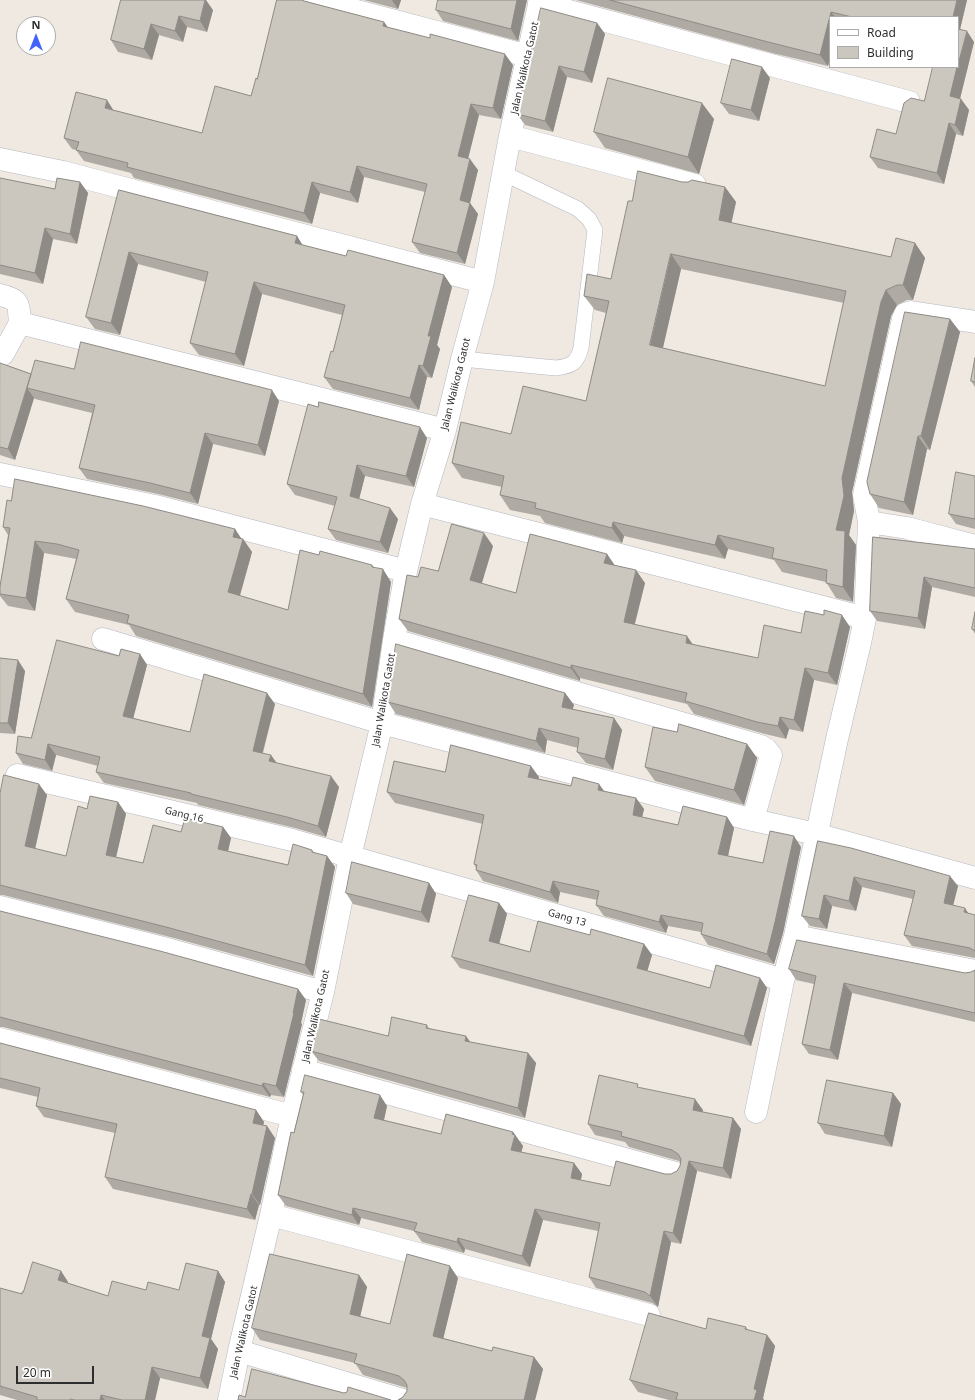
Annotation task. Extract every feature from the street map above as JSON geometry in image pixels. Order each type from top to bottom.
[{"type":"street","points":[[315,0],[528,56]]},
{"type":"street","points":[[540,2],[909,102]]},
{"type":"street","name":"Jalan Walikota Gatot","points":[[229,1400],[238,1351],[271,1215],[292,1116],[323,992],[350,857],[382,723],[406,571],[422,504],[445,430],[483,282],[510,136],[540,2]]},
{"type":"street","points":[[510,136],[695,185]]},
{"type":"street","points":[[0,159],[63,172],[483,282]]},
{"type":"street","points":[[0,295],[11,298],[18,304],[20,323],[3,354],[0,356]]},
{"type":"street","points":[[756,1112],[816,834],[865,618],[869,522],[864,495],[903,319],[905,314],[910,312],[975,322]]},
{"type":"street","points":[[20,323],[445,430]]},
{"type":"street","points":[[0,474],[155,506],[406,571]]},
{"type":"street","points":[[422,504],[865,618]]},
{"type":"street","points":[[869,522],[907,528],[975,546]]},
{"type":"street","points":[[103,639],[382,723],[753,820],[816,834],[975,878]]},
{"type":"street","points":[[394,640],[761,746],[771,755],[753,820]]},
{"type":"street","name":"Gang 16","points":[[17,775],[292,840],[350,857]]},
{"type":"street","name":"Gang 13","points":[[350,857],[784,981]]},
{"type":"street","points":[[0,907],[171,950],[323,992]]},
{"type":"street","points":[[795,936],[975,972]]},
{"type":"street","points":[[0,1039],[292,1116]]},
{"type":"street","points":[[303,1070],[676,1173]]},
{"type":"street","points":[[271,1215],[649,1314]]},
{"type":"street","points":[[238,1351],[403,1400]]},
{"type":"lane","points":[[462,359],[556,368],[568,367],[578,359],[581,348],[595,230],[589,219],[578,209],[503,173]]},
{"type":"building","points":[[121,0],[205,0],[200,21],[179,16],[175,31],[151,24],[144,49],[111,40]]},
{"type":"building","points":[[277,0],[302,0],[384,22],[383,26],[430,38],[430,34],[505,54],[493,108],[471,104],[458,156],[470,159],[460,200],[470,203],[457,253],[412,242],[427,184],[357,166],[350,192],[312,182],[304,213],[127,167],[128,163],[76,150],[79,142],[64,138],[76,92],[107,100],[105,108],[202,133],[215,86],[251,96],[256,78],[257,79]]},
{"type":"building","points":[[438,0],[517,0],[511,29],[436,10]]},
{"type":"building","points":[[610,0],[957,0],[953,16],[848,16],[831,12],[820,55]]},
{"type":"building","points":[[541,8],[597,23],[584,72],[559,66],[545,121],[517,114]]},
{"type":"building","points":[[959,29],[967,31],[959,61]]},
{"type":"building","points":[[732,59],[762,67],[751,110],[721,103]]},
{"type":"building","points":[[933,68],[957,68],[950,96],[961,99],[955,125],[949,123],[937,173],[870,157],[877,129],[896,134],[904,103],[911,98],[924,101]]},
{"type":"building","points":[[608,78],[702,103],[688,157],[594,132]]},
{"type":"building","points":[[638,171],[682,182],[692,180],[725,187],[719,220],[891,257],[896,238],[915,243],[903,285],[897,285],[886,290],[881,302],[842,478],[844,496],[836,530],[845,531],[843,587],[826,583],[827,570],[772,558],[774,548],[718,535],[715,545],[613,522],[612,528],[535,508],[536,503],[500,495],[504,476],[452,463],[461,422],[511,434],[523,386],[586,401],[609,301],[584,296],[587,274],[611,279],[628,201],[632,201]],"holes":[[[671,254],[846,291],[825,386],[650,345]]]},
{"type":"building","points":[[0,178],[55,189],[57,178],[80,182],[70,234],[45,228],[35,273],[0,265]]},
{"type":"building","points":[[119,190],[297,236],[295,243],[346,256],[348,250],[444,275],[428,336],[431,336],[423,366],[419,365],[410,398],[324,377],[331,351],[333,352],[345,305],[254,282],[235,354],[190,343],[208,272],[129,252],[111,323],[86,317]]},
{"type":"building","points":[[905,312],[950,319],[921,436],[918,436],[904,502],[870,494],[867,482]]},
{"type":"building","points":[[81,342],[272,390],[258,445],[205,433],[190,493],[79,468],[95,405],[27,388],[35,360],[74,369]]},
{"type":"building","points":[[975,358],[975,382],[971,381]]},
{"type":"building","points":[[0,363],[31,374],[8,449],[0,447]]},
{"type":"building","points":[[319,402],[420,427],[406,476],[357,465],[350,496],[390,508],[380,542],[328,529],[337,497],[287,484],[308,404],[318,407]]},
{"type":"building","points":[[956,472],[975,476],[975,519],[949,514]]},
{"type":"building","points":[[15,479],[143,506],[235,529],[233,537],[243,539],[228,592],[288,610],[300,550],[319,555],[320,551],[383,569],[363,694],[127,623],[129,615],[66,599],[79,550],[57,544],[35,541],[26,598],[0,594],[10,528],[3,527],[7,500],[11,501]]},
{"type":"building","points":[[452,524],[484,533],[470,580],[516,593],[530,534],[607,554],[604,563],[636,570],[624,622],[687,636],[686,643],[758,658],[764,625],[801,633],[805,611],[824,615],[824,610],[842,615],[828,673],[805,668],[794,720],[780,717],[778,726],[757,722],[685,701],[687,693],[571,665],[571,668],[399,619],[407,575],[418,577],[421,567],[438,571]]},
{"type":"building","points":[[873,537],[975,549],[975,588],[924,577],[918,618],[870,611]]},
{"type":"building","points":[[975,612],[975,630],[972,629]]},
{"type":"building","points":[[57,640],[119,656],[121,649],[140,654],[123,716],[190,732],[204,674],[267,693],[253,751],[271,755],[269,761],[331,776],[318,826],[191,793],[96,772],[100,757],[48,744],[45,760],[16,753],[18,736],[31,738]]},
{"type":"building","points":[[396,644],[565,693],[562,707],[614,718],[605,759],[577,752],[579,738],[539,728],[536,741],[388,702]]},
{"type":"building","points":[[0,658],[18,660],[8,723],[0,723]]},
{"type":"building","points":[[679,724],[747,744],[734,790],[645,767],[653,727],[677,732]]},
{"type":"building","points":[[451,745],[531,766],[528,777],[571,786],[573,777],[599,784],[598,790],[636,798],[633,815],[678,825],[683,806],[727,817],[718,854],[763,863],[770,831],[794,836],[767,954],[701,934],[703,923],[661,915],[659,922],[596,905],[599,891],[553,881],[550,892],[476,870],[477,865],[474,864],[484,815],[387,792],[394,761],[445,772]]},
{"type":"building","points":[[4,775],[39,784],[25,846],[66,856],[78,806],[87,809],[90,796],[118,802],[106,855],[143,863],[153,825],[181,832],[185,818],[223,827],[218,849],[288,865],[293,844],[312,850],[312,852],[327,856],[305,965],[166,927],[0,885],[0,794]]},
{"type":"building","points":[[818,841],[851,848],[950,876],[944,903],[965,908],[964,912],[975,915],[975,951],[970,948],[904,935],[915,891],[854,877],[849,901],[824,895],[819,919],[802,916]]},
{"type":"building","points":[[352,862],[429,883],[421,912],[346,893]]},
{"type":"building","points":[[469,895],[499,903],[489,941],[530,952],[538,921],[590,935],[591,929],[644,944],[637,968],[710,988],[716,965],[760,978],[744,1036],[452,957]]},
{"type":"building","points":[[0,911],[160,951],[298,989],[294,1013],[276,1086],[263,1083],[262,1086],[0,1017]]},
{"type":"building","points":[[797,940],[965,973],[975,970],[975,1013],[844,983],[830,1050],[802,1044],[816,976],[789,969]]},
{"type":"building","points":[[392,1017],[427,1025],[426,1028],[466,1036],[465,1041],[528,1053],[518,1108],[311,1051],[319,1019],[388,1036]]},
{"type":"building","points":[[0,1043],[256,1110],[253,1123],[267,1126],[252,1194],[247,1209],[105,1177],[117,1124],[36,1106],[40,1088],[0,1078]]},
{"type":"building","points":[[305,1075],[380,1095],[374,1118],[441,1134],[446,1114],[513,1132],[512,1134],[515,1135],[511,1150],[574,1163],[571,1178],[610,1186],[616,1161],[665,1174],[671,1174],[677,1171],[680,1166],[681,1159],[678,1154],[672,1150],[621,1136],[622,1132],[588,1124],[599,1075],[638,1084],[637,1087],[695,1099],[693,1110],[733,1118],[723,1168],[689,1161],[673,1233],[664,1231],[650,1296],[645,1292],[589,1277],[600,1223],[535,1209],[522,1256],[458,1238],[457,1242],[414,1231],[417,1223],[353,1208],[352,1215],[278,1195],[291,1132],[294,1133],[304,1092],[301,1092]]},
{"type":"building","points":[[827,1080],[893,1093],[884,1136],[818,1123]]},
{"type":"building","points":[[270,1254],[359,1275],[350,1314],[390,1324],[407,1254],[450,1266],[433,1336],[492,1351],[493,1347],[534,1357],[524,1400],[398,1400],[403,1397],[407,1391],[407,1385],[404,1380],[399,1376],[354,1363],[357,1354],[252,1328]]},
{"type":"building","points":[[33,1262],[61,1271],[58,1280],[108,1296],[112,1281],[146,1290],[148,1282],[179,1290],[186,1263],[218,1271],[202,1336],[210,1338],[200,1378],[152,1367],[145,1400],[122,1400],[101,1395],[100,1400],[37,1400],[37,1397],[0,1386],[0,1288],[22,1294]]},
{"type":"building","points":[[649,1313],[706,1329],[708,1318],[746,1327],[745,1329],[767,1335],[754,1389],[757,1390],[754,1400],[676,1400],[678,1393],[630,1380]]},
{"type":"building","points":[[252,1369],[344,1393],[347,1392],[348,1387],[391,1400],[238,1400],[239,1395],[245,1397]]}]
